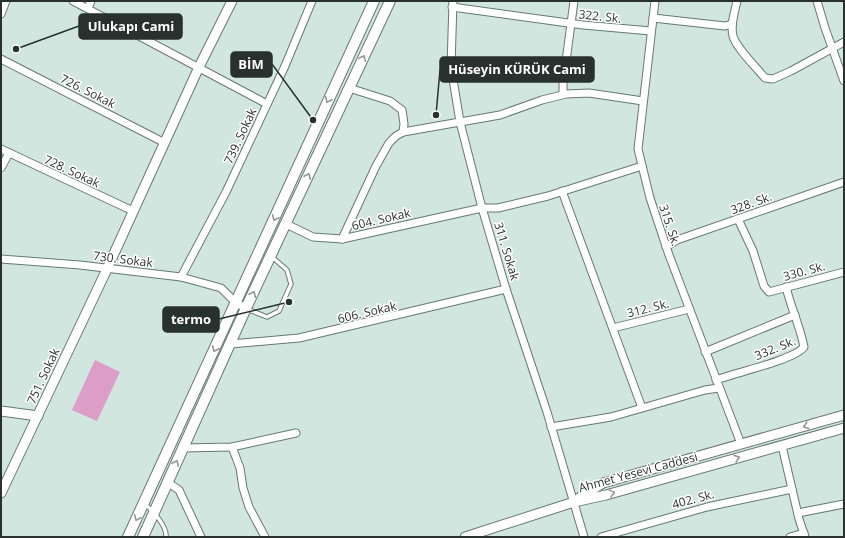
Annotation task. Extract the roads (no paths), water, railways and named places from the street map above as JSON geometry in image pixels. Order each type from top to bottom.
[{"type":"main road","points":[[128,537],[374,1]]},
{"type":"main road","points":[[143,537],[246,308],[390,1]]},
{"type":"street","points":[[1,14],[6,1]]},
{"type":"street","points":[[73,1],[267,104]]},
{"type":"street","points":[[88,8],[91,1]]},
{"type":"street","name":"751. Sokak","points":[[1,493],[107,269],[199,68],[232,1]]},
{"type":"street","name":"739. Sokak","points":[[181,277],[226,192],[285,66],[312,1]]},
{"type":"street","points":[[563,94],[570,24],[574,1]]},
{"type":"street","name":"315. Sk.","points":[[655,1],[638,148],[650,198],[666,247],[741,444]]},
{"type":"street","points":[[737,1],[732,24],[733,35],[739,46],[765,78],[773,79],[844,42]]},
{"type":"street","points":[[817,1],[844,81]]},
{"type":"street","name":"322. Sk.","points":[[452,4],[570,24],[651,31]]},
{"type":"street","name":"311. Sokak","points":[[452,4],[450,67],[460,122],[482,208],[506,289],[551,427],[584,537]]},
{"type":"street","points":[[653,18],[725,26],[732,24]]},
{"type":"street","name":"726. Sokak","points":[[1,59],[165,143]]},
{"type":"street","points":[[349,88],[390,101],[402,110],[404,124],[403,132]]},
{"type":"street","points":[[342,239],[376,166],[389,143],[403,132],[500,115],[563,94],[589,93],[643,101]]},
{"type":"street","name":"728. Sokak","points":[[1,149],[133,211]]},
{"type":"street","points":[[1,168],[9,153]]},
{"type":"street","name":"604. Sokak","points":[[286,224],[313,237],[342,239],[482,208],[498,208],[562,191],[642,166]]},
{"type":"street","name":"328. Sk.","points":[[666,247],[677,240],[844,182]]},
{"type":"street","points":[[562,191],[642,408]]},
{"type":"street","name":"330. Sk.","points":[[738,219],[753,251],[764,286],[769,292],[844,272]]},
{"type":"street","points":[[262,246],[271,256]]},
{"type":"street","name":"730. Sokak","points":[[1,259],[181,277],[221,288],[236,303],[246,308]]},
{"type":"street","name":"332. Sk.","points":[[716,380],[801,352],[804,347],[801,330],[786,287]]},
{"type":"street","name":"606. Sokak","points":[[231,344],[300,338],[506,289]]},
{"type":"street","name":"312. Sk.","points":[[613,328],[689,309]]},
{"type":"street","points":[[705,352],[795,314]]},
{"type":"street","points":[[551,427],[611,417],[705,390],[719,388]]},
{"type":"street","points":[[1,411],[38,416]]},
{"type":"street","name":"Ahmet Yesevi Caddesi","points":[[574,502],[603,483],[844,415]]},
{"type":"street","name":"Ahmet Yesevi Caddesi","points":[[574,502],[606,495],[844,428]]},
{"type":"street","points":[[183,448],[232,447],[296,432]]},
{"type":"street","points":[[782,446],[798,514],[805,535],[790,537]]},
{"type":"street","points":[[232,447],[240,468],[243,488],[249,507],[265,537]]},
{"type":"street","points":[[167,482],[179,490],[201,537]]},
{"type":"street","name":"402. Sk.","points":[[601,537],[707,507],[792,489]]},
{"type":"street","points":[[465,537],[574,502]]},
{"type":"street","points":[[798,514],[844,504]]},
{"type":"lane","points":[[246,308],[268,317],[278,311],[285,298],[291,284],[287,270],[271,256]]},
{"type":"lane","points":[[144,503],[154,511],[167,532],[166,537]]},
{"type":"place","name":"Ulukapı Cami","points":[[16,49]]},
{"type":"place","name":"Hüseyin KÜRÜK Cami","points":[[436,115]]},
{"type":"place","name":"BİM","points":[[313,120]]},
{"type":"place","name":"termo","points":[[289,302]]}]
